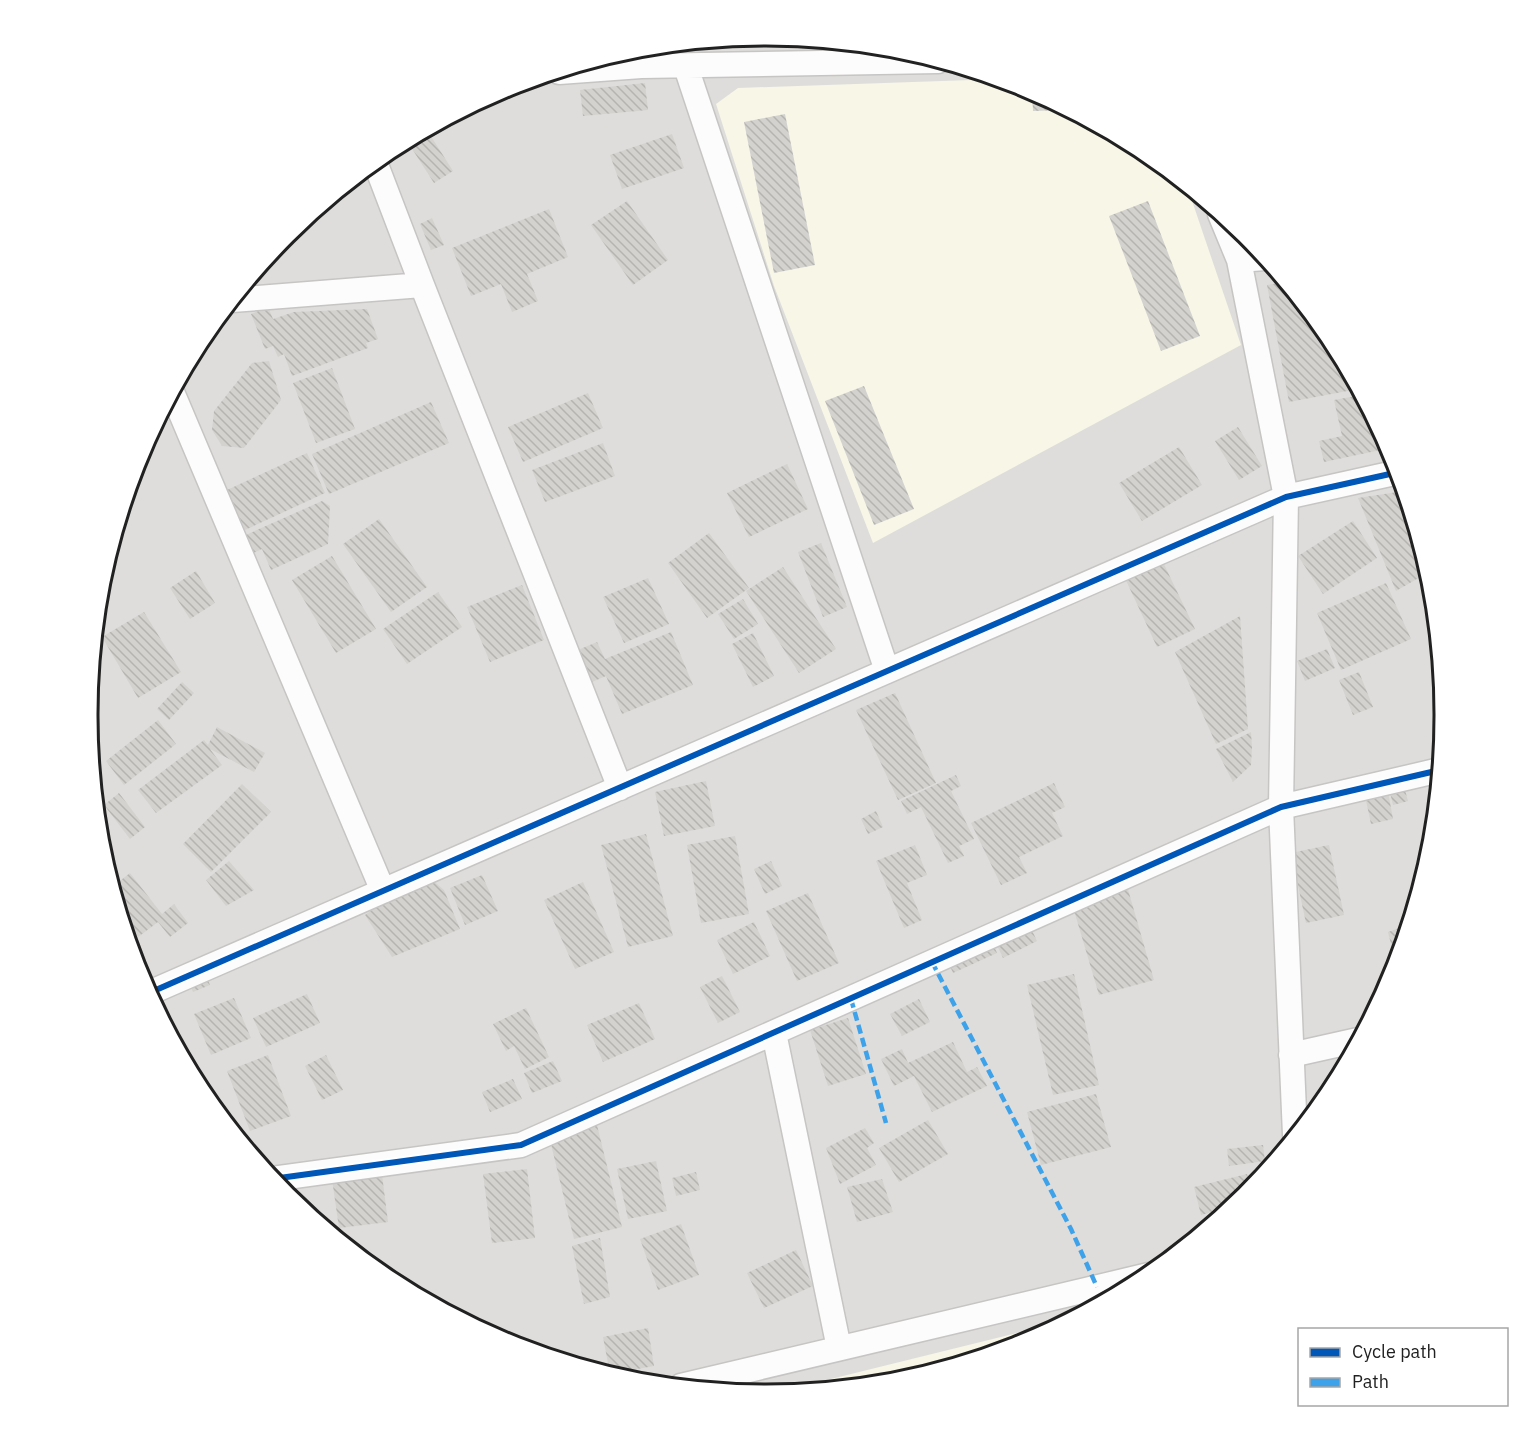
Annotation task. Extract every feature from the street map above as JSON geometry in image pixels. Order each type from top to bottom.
[{"type":"street","points":[[640,58],[686,67],[908,62]]},
{"type":"street","points":[[686,67],[887,671]]},
{"type":"street","points":[[378,171],[620,788]]},
{"type":"street","points":[[1227,230],[1239,261],[1286,497],[1281,807],[1294,1124]]},
{"type":"street","points":[[1239,261],[1255,259]]},
{"type":"street","points":[[243,299],[422,285]]},
{"type":"street","points":[[176,401],[383,891]]},
{"type":"street","points":[[156,990],[1286,497],[1390,474]]},
{"type":"street","points":[[283,1177],[521,1145],[1281,807],[1432,772]]},
{"type":"street","points":[[774,1033],[839,1348]]},
{"type":"street","points":[[1291,1055],[1349,1042]]},
{"type":"street","points":[[704,1380],[1119,1282]]},
{"type":"shaded area","points":[[766,46],[810,48],[896,59],[939,69],[1022,97],[1062,115],[1137,159],[1173,185],[1207,212],[1269,274],[1322,344],[1345,381],[1366,419],[1399,500],[1412,542],[1429,628],[1433,671],[1433,759],[1422,845],[1412,888],[1384,971],[1366,1011],[1322,1086],[1296,1122],[1269,1156],[1207,1218],[1137,1271],[1100,1294],[1062,1315],[981,1348],[939,1361],[853,1378],[766,1384],[722,1382],[636,1371],[593,1361],[510,1333],[470,1315],[395,1271],[359,1245],[325,1218],[263,1156],[210,1086],[187,1049],[166,1011],[133,930],[120,888],[103,802],[99,759],[99,671],[110,585],[120,542],[148,459],[166,419],[210,344],[236,308],[263,274],[325,212],[395,159],[432,136],[470,115],[551,82],[593,69],[679,52]]},
{"type":"shaded area","points":[[974,80],[1022,97],[1062,115],[1137,159],[1192,200],[1241,345],[873,543],[774,286],[716,104],[738,88]]},
{"type":"shaded area","points":[[1029,1330],[939,1361],[896,1371],[824,1381]]},
{"type":"building","points":[[645,83],[648,110],[583,116],[580,90]]},
{"type":"building","points":[[1033,102],[1052,110],[1033,111]]},
{"type":"building","points":[[785,114],[815,265],[774,273],[744,122]]},
{"type":"building","points":[[672,134],[684,168],[622,189],[610,155]]},
{"type":"building","points":[[431,137],[453,171],[434,183],[412,149]]},
{"type":"building","points":[[627,201],[668,260],[633,285],[591,225]]},
{"type":"building","points":[[1148,201],[1200,336],[1161,351],[1109,216]]},
{"type":"building","points":[[549,209],[568,257],[527,274],[538,301],[512,312],[501,284],[471,296],[452,248]]},
{"type":"building","points":[[432,218],[444,245],[431,250],[420,224]]},
{"type":"building","points":[[1276,283],[1296,308],[1322,344],[1350,390],[1289,402],[1267,285]]},
{"type":"building","points":[[268,307],[273,319],[294,312],[367,309],[378,339],[366,343],[368,348],[292,376],[284,354],[278,357],[273,346],[265,349],[251,314]]},
{"type":"building","points":[[269,361],[281,400],[244,448],[222,446],[212,430],[214,411],[252,363]]},
{"type":"building","points":[[332,368],[355,429],[316,443],[293,383]]},
{"type":"building","points":[[864,386],[914,509],[874,525],[825,401]]},
{"type":"building","points":[[588,393],[603,428],[523,462],[508,427]]},
{"type":"building","points":[[1354,396],[1380,450],[1324,462],[1319,441],[1342,436],[1334,400]]},
{"type":"building","points":[[431,402],[449,443],[329,494],[312,454]]},
{"type":"building","points":[[1238,427],[1262,466],[1239,480],[1215,441]]},
{"type":"building","points":[[603,443],[615,476],[545,502],[532,470]]},
{"type":"building","points":[[1179,447],[1202,485],[1142,521],[1119,483]]},
{"type":"building","points":[[307,453],[325,493],[245,530],[227,490]]},
{"type":"building","points":[[787,464],[808,509],[749,537],[727,493]]},
{"type":"building","points":[[1396,492],[1420,577],[1396,591],[1358,498]]},
{"type":"building","points":[[322,501],[330,506],[328,544],[271,570],[262,549],[247,556],[239,538]]},
{"type":"building","points":[[379,519],[427,587],[391,612],[343,544]]},
{"type":"building","points":[[1353,521],[1377,558],[1323,594],[1298,556]]},
{"type":"building","points":[[709,533],[749,588],[707,618],[668,563]]},
{"type":"building","points":[[821,543],[847,607],[823,617],[798,552]]},
{"type":"building","points":[[332,556],[376,629],[336,653],[292,580]]},
{"type":"building","points":[[1160,556],[1195,629],[1157,647],[1123,574]]},
{"type":"building","points":[[783,567],[836,649],[799,673],[746,591]]},
{"type":"building","points":[[196,571],[215,603],[190,619],[170,588]]},
{"type":"building","points":[[648,578],[669,624],[624,643],[603,597]]},
{"type":"building","points":[[1386,583],[1411,639],[1341,670],[1317,613]]},
{"type":"building","points":[[522,585],[544,640],[490,662],[467,607]]},
{"type":"building","points":[[438,592],[462,627],[407,664],[383,629]]},
{"type":"building","points":[[743,599],[758,624],[734,639],[718,614]]},
{"type":"building","points":[[144,612],[181,672],[138,698],[102,637]]},
{"type":"building","points":[[1240,616],[1248,729],[1216,744],[1175,652]]},
{"type":"building","points":[[671,632],[693,685],[622,714],[606,676],[592,682],[578,650],[597,642],[605,659]]},
{"type":"building","points":[[753,633],[774,676],[753,687],[732,644]]},
{"type":"building","points":[[1327,649],[1335,668],[1305,681],[1297,661]]},
{"type":"building","points":[[1359,672],[1373,707],[1353,715],[1339,680]]},
{"type":"building","points":[[182,682],[194,693],[169,720],[157,709]]},
{"type":"building","points":[[895,693],[936,783],[898,800],[856,710]]},
{"type":"building","points":[[158,720],[176,744],[124,785],[106,761]]},
{"type":"building","points":[[217,727],[265,753],[254,772],[210,749],[222,765],[156,813],[138,790],[204,740],[208,745]]},
{"type":"building","points":[[1251,732],[1251,765],[1233,782],[1216,749]]},
{"type":"building","points":[[956,775],[961,786],[951,791],[974,839],[959,846],[964,856],[948,863],[921,807],[907,814],[901,801]]},
{"type":"building","points":[[1402,779],[1408,801],[1393,805],[1388,784]]},
{"type":"building","points":[[706,781],[715,826],[664,836],[655,792]]},
{"type":"building","points":[[1054,783],[1065,807],[1052,813],[1063,836],[1019,857],[1027,873],[1001,885],[971,823]]},
{"type":"building","points":[[242,784],[271,812],[211,872],[183,844]]},
{"type":"building","points":[[1387,786],[1393,819],[1371,824],[1364,791]]},
{"type":"building","points":[[119,793],[145,827],[130,839],[104,805]]},
{"type":"building","points":[[876,811],[883,827],[868,834],[861,819]]},
{"type":"building","points":[[646,834],[673,936],[628,947],[601,845]]},
{"type":"building","points":[[735,836],[749,914],[701,923],[687,845]]},
{"type":"building","points":[[915,845],[927,875],[907,883],[922,920],[904,928],[876,861]]},
{"type":"building","points":[[1329,845],[1344,915],[1306,923],[1291,853]]},
{"type":"building","points":[[229,861],[254,890],[226,906],[206,880]]},
{"type":"building","points":[[771,861],[782,886],[765,894],[754,869]]},
{"type":"building","points":[[130,873],[162,914],[174,904],[188,923],[170,937],[158,922],[136,939],[119,882]]},
{"type":"building","points":[[424,873],[444,890],[460,929],[392,957],[365,915]]},
{"type":"building","points":[[482,875],[498,911],[465,925],[450,888]]},
{"type":"building","points":[[583,882],[614,952],[575,969],[544,900]]},
{"type":"building","points":[[1127,886],[1154,980],[1099,995],[1073,907]]},
{"type":"building","points":[[808,893],[839,963],[797,981],[766,911]]},
{"type":"building","points":[[754,922],[770,956],[733,974],[717,940]]},
{"type":"building","points":[[1028,922],[1037,941],[1003,958],[994,939]]},
{"type":"building","points":[[1400,928],[1392,949],[1388,932]]},
{"type":"building","points":[[991,939],[997,953],[953,973],[947,959]]},
{"type":"building","points":[[200,961],[210,985],[193,992],[183,968]]},
{"type":"building","points":[[1074,974],[1099,1085],[1053,1095],[1027,985]]},
{"type":"building","points":[[722,976],[740,1012],[718,1023],[700,987]]},
{"type":"building","points":[[307,994],[320,1023],[266,1047],[253,1018]]},
{"type":"building","points":[[234,998],[251,1038],[211,1055],[194,1014]]},
{"type":"building","points":[[919,999],[930,1022],[902,1036],[890,1014]]},
{"type":"building","points":[[639,1003],[655,1039],[603,1062],[587,1025]]},
{"type":"building","points":[[526,1008],[549,1057],[525,1069],[514,1046],[506,1051],[493,1024]]},
{"type":"building","points":[[848,1018],[866,1074],[828,1086],[810,1030]]},
{"type":"building","points":[[953,1042],[967,1072],[977,1067],[987,1086],[932,1112],[914,1076],[894,1086],[881,1059],[902,1049],[908,1063]]},
{"type":"building","points":[[268,1055],[291,1116],[250,1131],[227,1071]]},
{"type":"building","points":[[326,1055],[343,1090],[322,1100],[305,1066]]},
{"type":"building","points":[[553,1061],[562,1081],[532,1093],[524,1073]]},
{"type":"building","points":[[513,1079],[522,1099],[490,1112],[482,1092]]},
{"type":"building","points":[[1096,1094],[1111,1147],[1041,1165],[1027,1112]]},
{"type":"building","points":[[928,1120],[948,1154],[899,1182],[879,1148]]},
{"type":"building","points":[[596,1121],[622,1227],[574,1239],[548,1132]]},
{"type":"building","points":[[865,1128],[874,1143],[867,1148],[876,1165],[840,1184],[826,1148]]},
{"type":"building","points":[[1263,1145],[1265,1160],[1229,1166],[1227,1149]]},
{"type":"building","points":[[656,1161],[667,1211],[628,1219],[617,1169]]},
{"type":"building","points":[[381,1167],[388,1222],[339,1228],[331,1172]]},
{"type":"building","points":[[527,1169],[535,1238],[492,1243],[483,1174]]},
{"type":"building","points":[[696,1172],[700,1190],[676,1196],[672,1178]]},
{"type":"building","points":[[1247,1174],[1248,1178],[1214,1212],[1201,1215],[1194,1187]]},
{"type":"building","points":[[882,1179],[893,1212],[857,1222],[847,1187]]},
{"type":"building","points":[[681,1224],[699,1275],[658,1290],[640,1239]]},
{"type":"building","points":[[600,1238],[610,1297],[584,1304],[572,1246]]},
{"type":"building","points":[[796,1250],[813,1286],[764,1308],[747,1273]]},
{"type":"building","points":[[648,1328],[654,1366],[632,1370],[608,1365],[603,1337]]},
{"type":"marked path","points":[[932,962],[1071,1229],[1097,1287]]},
{"type":"marked path","points":[[851,999],[886,1123]]},
{"type":"cycle path","points":[[156,990],[1286,497],[1390,474]]},
{"type":"cycle path","points":[[283,1177],[521,1145],[1281,807],[1432,772]]}]
